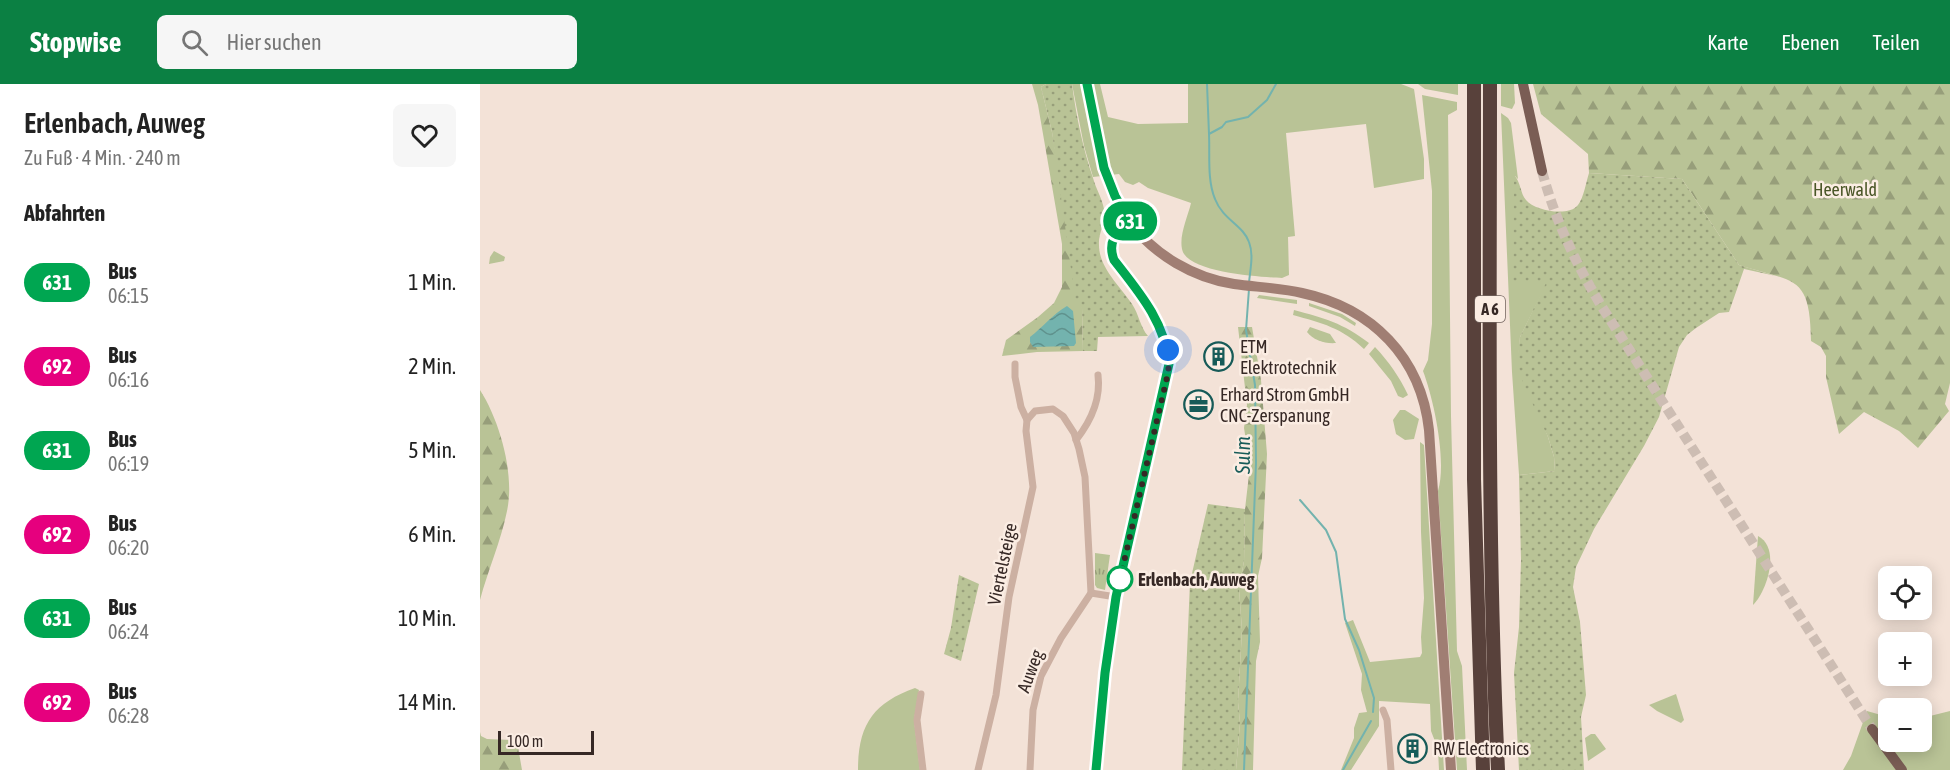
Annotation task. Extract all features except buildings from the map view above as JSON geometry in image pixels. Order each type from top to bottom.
[{"type":"highway","name":"A 6","points":[[1474,87],[1474,479],[1483,770]]},
{"type":"highway","name":"A 6","points":[[1490,88],[1490,479],[1493,662],[1498,770]]},
{"type":"main road","points":[[1523,84],[1542,171]]},
{"type":"main road","points":[[1902,770],[1874,732],[1910,770]]},
{"type":"street","points":[[1087,84],[1104,168],[1115,196],[1130,222],[1160,253],[1184,268],[1208,278],[1317,296],[1332,301],[1372,324],[1395,346],[1412,370],[1420,388],[1429,430],[1451,770]]},
{"type":"street","points":[[1096,770],[1105,673],[1116,597],[1169,364],[1168,350],[1158,321],[1114,260],[1112,253],[1112,240],[1130,222]]},
{"type":"street","name":"Viertelsteige","points":[[978,770],[996,695],[1009,597],[1031,500],[1032,473],[1026,431],[1027,420],[1021,407],[1015,364]]},
{"type":"street","points":[[1076,440],[1092,415],[1097,398],[1098,375]]},
{"type":"street","points":[[1027,420],[1035,411],[1053,409],[1063,416],[1076,440],[1085,477],[1091,593],[1116,597]]},
{"type":"street","name":"Auweg","points":[[1030,770],[1033,710],[1041,676],[1060,638],[1091,593]]},
{"type":"street","points":[[921,694],[917,720],[923,770]]},
{"type":"street","points":[[1383,710],[1387,720],[1391,770]]},
{"type":"green space","points":[[1032,84],[1046,84],[1041,87],[1052,132],[1082,308],[1083,351],[1037,352],[1002,356],[1006,340],[1054,303],[1062,287],[1062,244],[1038,105]]},
{"type":"green space","points":[[1046,84],[1072,84],[1083,144],[1104,209],[1099,240],[1102,261],[1132,304],[1148,336],[1098,337],[1097,351],[1083,351],[1082,308],[1076,305],[1052,132],[1041,87]]},
{"type":"green space","points":[[1072,84],[1100,84],[1108,117],[1138,124],[1188,123],[1188,84],[1401,84],[1414,89],[1424,159],[1424,179],[1374,188],[1366,124],[1286,133],[1295,236],[1288,237],[1289,275],[1282,278],[1259,276],[1210,268],[1197,264],[1187,257],[1182,249],[1183,232],[1191,203],[1148,188],[1139,182],[1133,185],[1125,182],[1119,174],[1093,177],[1084,146]]},
{"type":"green space","points":[[1418,84],[1458,84],[1458,95],[1425,89]]},
{"type":"green space","points":[[1501,84],[1514,84],[1515,103],[1512,109],[1501,106]]},
{"type":"green space","name":"Heerwald","points":[[1533,84],[1950,84],[1950,383],[1945,404],[1949,411],[1918,448],[1899,431],[1864,412],[1839,434],[1826,377],[1826,356],[1821,347],[1811,341],[1810,319],[1803,292],[1786,279],[1739,265],[1682,179],[1589,173],[1588,154],[1541,114]]},
{"type":"green space","points":[[1422,95],[1457,102],[1457,110],[1448,115],[1451,416],[1457,651],[1462,666],[1467,770],[1457,770],[1438,491],[1440,447],[1435,414],[1423,371],[1428,360],[1432,324],[1432,191]]},
{"type":"green space","points":[[1501,113],[1511,123],[1518,179],[1515,176],[1514,283],[1547,283],[1520,337],[1518,361],[1548,437],[1554,457],[1555,471],[1519,475],[1512,372]]},
{"type":"green space","points":[[1589,173],[1682,179],[1739,265],[1776,276],[1744,269],[1729,312],[1719,313],[1687,335],[1679,347],[1659,417],[1594,529],[1576,567],[1573,587],[1580,622],[1586,695],[1581,717],[1584,770],[1519,770],[1514,673],[1519,627],[1521,560],[1519,475],[1555,471],[1554,457],[1548,437],[1523,383],[1517,361],[1520,337],[1546,283],[1513,283],[1514,175],[1524,197],[1530,204],[1544,210],[1560,212],[1574,209],[1578,205]]},
{"type":"green space","points":[[494,251],[505,257],[504,261],[489,264]]},
{"type":"green space","points":[[1259,295],[1297,300],[1297,304],[1257,298]]},
{"type":"green space","points":[[1309,303],[1342,314],[1356,323],[1355,326],[1340,317],[1309,306]]},
{"type":"green space","points":[[1294,310],[1333,322],[1369,343],[1364,349],[1340,331],[1293,315]]},
{"type":"green space","points":[[1238,327],[1252,327],[1261,380],[1267,454],[1262,558],[1258,576],[1260,642],[1256,661],[1253,770],[1236,770],[1240,723],[1238,702],[1242,630],[1239,589],[1244,561],[1245,509],[1250,466],[1244,428],[1247,405]]},
{"type":"green space","points":[[1310,327],[1330,334],[1336,343],[1316,339],[1307,332]]},
{"type":"green space","points":[[1375,347],[1385,358],[1408,395],[1403,398],[1398,396],[1391,381],[1369,354]]},
{"type":"green space","points":[[480,390],[494,417],[504,449],[509,497],[504,522],[480,600]]},
{"type":"green space","points":[[1400,410],[1405,410],[1419,419],[1414,439],[1405,440],[1396,434],[1393,420]]},
{"type":"green space","points":[[1420,442],[1424,445],[1444,770],[1439,770],[1438,749],[1431,731],[1430,704],[1379,701],[1379,726],[1351,770],[1341,770],[1354,738],[1354,728],[1359,713],[1367,712],[1361,690],[1362,674],[1345,623],[1353,620],[1370,662],[1420,657],[1422,653],[1424,598]]},
{"type":"green space","points":[[1208,504],[1245,509],[1244,561],[1239,589],[1242,630],[1238,702],[1240,723],[1236,770],[1182,770],[1190,582]]},
{"type":"green space","points":[[1758,536],[1765,542],[1770,559],[1767,580],[1753,605]]},
{"type":"green space","points":[[1095,553],[1110,555],[1105,590],[1095,585]]},
{"type":"green space","points":[[959,575],[979,584],[961,661],[944,654],[951,628]]},
{"type":"green space","points":[[915,688],[919,690],[914,720],[920,770],[858,770],[861,740],[871,718],[888,701]]},
{"type":"green space","points":[[1676,694],[1684,720],[1681,723],[1649,705]]},
{"type":"green space","points":[[1867,711],[1878,714],[1878,752],[1932,752],[1932,716],[1950,711],[1950,770],[1843,770],[1851,756]]},
{"type":"green space","points":[[480,732],[481,736],[487,739],[513,740],[518,747],[522,770],[480,770]]},
{"type":"green space","points":[[1595,734],[1606,749],[1588,761],[1585,738]]},
{"type":"water","points":[[1067,306],[1073,311],[1076,343],[1074,346],[1033,347],[1030,337]]},
{"type":"waterway","points":[[1207,84],[1209,134]]},
{"type":"waterway","name":"Sulm","points":[[1249,283],[1251,257],[1249,242],[1242,231],[1223,212],[1212,192],[1209,134],[1226,122],[1248,117],[1267,100],[1276,84]]},
{"type":"waterway","name":"Sulm","points":[[1244,770],[1256,463],[1255,385],[1246,330],[1249,289]]},
{"type":"waterway","points":[[1300,500],[1326,530],[1336,552],[1345,619],[1359,650],[1374,698],[1373,712]]},
{"type":"waterway","points":[[1343,770],[1371,721]]},
{"type":"tunnel","points":[[1542,171],[1567,241],[1602,307],[1872,729]]},
{"type":"bus line","name":"631","points":[[1087,84],[1104,168],[1115,196],[1130,222],[1120,229],[1112,240],[1114,260],[1158,321],[1168,350],[1169,364],[1116,597],[1105,673],[1096,770]]},
{"type":"place","name":"ETM Elektrotechnik","points":[[1219,356]]},
{"type":"place","name":"Erhard Strom GmbH CNC-Zerspanung","points":[[1199,404]]},
{"type":"place","name":"Erlenbach, Auweg","points":[[1120,579]]},
{"type":"place","name":"RW Electronics","points":[[1412,748]]},
{"type":"route","points":[[1120,579],[1168,373],[1168,350]]}]
